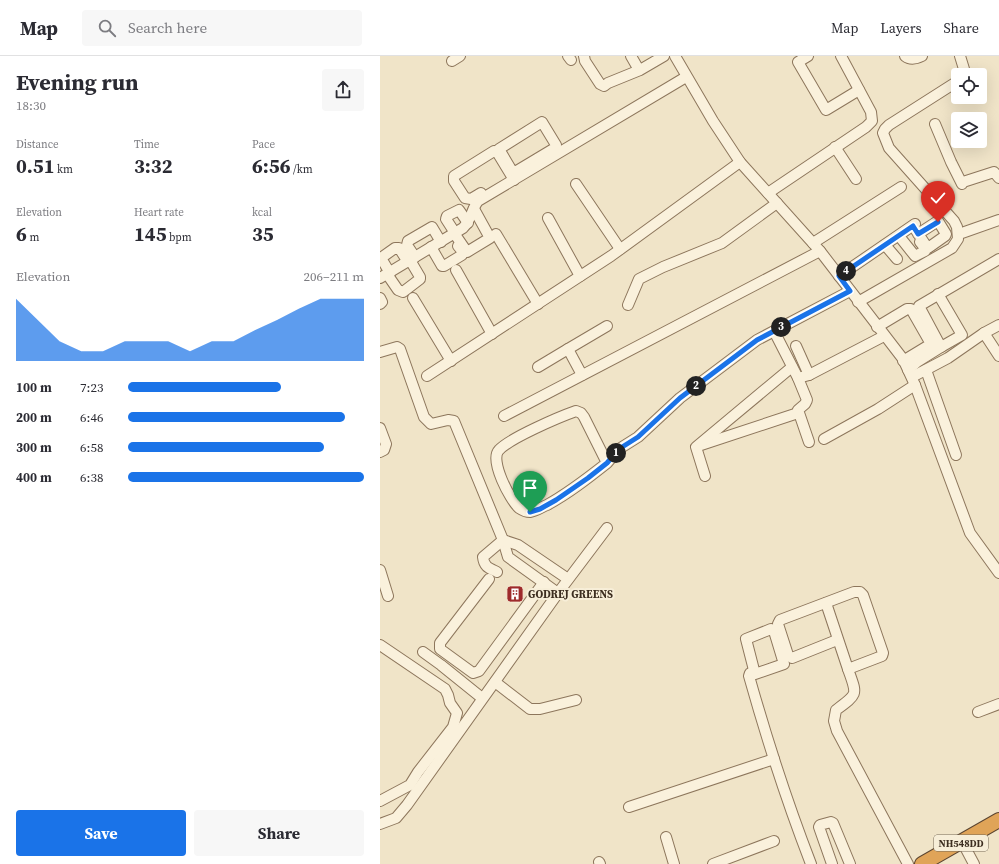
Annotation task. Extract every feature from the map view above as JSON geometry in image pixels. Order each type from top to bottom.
[{"type":"highway","name":"NH548DD","points":[[922,864],[999,820]]},
{"type":"highway","name":"NH548DD","points":[[940,864],[999,830]]},
{"type":"street","points":[[584,56],[585,61],[600,84],[604,86],[639,70],[664,56]]},
{"type":"street","points":[[631,56],[639,70]]},
{"type":"street","points":[[675,56],[686,77],[740,162],[820,251],[903,360],[912,377],[970,533],[999,573]]},
{"type":"street","points":[[808,56],[798,62],[826,110],[859,90]]},
{"type":"street","points":[[768,192],[870,124],[872,121],[871,112],[841,56]]},
{"type":"street","points":[[905,56],[912,59],[922,56]]},
{"type":"street","points":[[960,56],[964,68]]},
{"type":"street","points":[[512,177],[497,152],[494,151],[453,178],[465,198],[468,200],[471,199],[512,177],[686,77]]},
{"type":"street","points":[[858,302],[952,248],[958,239],[959,234],[954,221],[889,148],[884,133],[885,129],[889,125],[951,86]]},
{"type":"street","points":[[542,122],[556,144],[556,147],[539,161],[513,172],[499,149],[542,122]]},
{"type":"street","points":[[935,124],[962,184],[963,182],[994,172],[999,178]]},
{"type":"street","points":[[835,147],[856,179]]},
{"type":"street","points":[[427,376],[620,249],[740,162]]},
{"type":"street","points":[[386,275],[441,242],[468,223],[478,201],[512,177]]},
{"type":"street","points":[[576,184],[620,249]]},
{"type":"street","points":[[813,243],[901,187]]},
{"type":"street","points":[[628,305],[639,279],[663,267],[722,243],[777,203]]},
{"type":"street","points":[[453,234],[467,252],[490,238],[474,209]]},
{"type":"street","points":[[431,248],[442,266],[446,266],[463,254],[446,219],[448,216],[459,210],[468,223]]},
{"type":"street","points":[[548,218],[580,276]]},
{"type":"street","points":[[959,234],[999,220]]},
{"type":"street","points":[[411,260],[399,248],[395,248],[381,258],[386,275],[398,290],[403,292],[420,279],[411,260],[407,245],[408,241],[432,227],[441,242]]},
{"type":"street","points":[[839,276],[899,236],[914,228],[925,251],[917,256],[914,255],[899,236]]},
{"type":"street","points":[[496,234],[538,304]]},
{"type":"street","points":[[886,245],[897,259]]},
{"type":"street","points":[[504,416],[820,251]]},
{"type":"street","points":[[942,347],[920,306],[999,259]]},
{"type":"street","points":[[456,270],[492,334]]},
{"type":"street","points":[[607,463],[584,417],[581,413],[576,411],[516,438],[499,450],[496,460],[498,471],[512,499],[519,508],[530,512],[540,509],[574,489],[607,463],[619,449],[638,437],[680,398],[757,340],[850,291]]},
{"type":"street","points":[[912,377],[917,362],[962,335],[938,294]]},
{"type":"street","points":[[380,298],[382,302],[380,304]]},
{"type":"street","points":[[413,298],[451,361]]},
{"type":"street","points":[[877,327],[907,309],[911,309],[931,344],[903,360]]},
{"type":"street","points":[[824,438],[878,409],[912,377],[948,358],[984,333],[999,325]]},
{"type":"street","points":[[538,367],[607,326]]},
{"type":"street","points":[[774,331],[798,378],[807,400],[798,410],[798,413],[809,442]]},
{"type":"street","points":[[984,333],[999,356]]},
{"type":"street","points":[[798,378],[809,375],[884,336]]},
{"type":"street","points":[[796,346],[809,375]]},
{"type":"street","points":[[380,352],[397,347],[400,349],[424,417],[427,421],[431,424],[448,420],[454,421],[504,540],[508,557],[558,593]]},
{"type":"street","points":[[568,349],[582,375]]},
{"type":"street","points":[[696,447],[792,367]]},
{"type":"street","points":[[926,370],[956,455]]},
{"type":"street","points":[[696,447],[798,413]]},
{"type":"street","points":[[380,428],[386,444],[384,450],[380,452]]},
{"type":"street","points":[[696,447],[705,476]]},
{"type":"street","points":[[380,801],[410,785],[422,774],[495,682],[568,579],[607,528]]},
{"type":"street","points":[[504,540],[518,545],[568,579]]},
{"type":"street","points":[[504,540],[483,557],[483,563],[488,568],[499,574],[508,557],[518,545]]},
{"type":"street","points":[[380,570],[388,596]]},
{"type":"street","points":[[489,579],[440,643],[440,649],[473,673],[479,671],[544,582]]},
{"type":"street","points":[[837,640],[792,658],[789,657],[778,624],[780,620],[854,592],[860,592],[865,600],[883,651],[882,656],[848,669]]},
{"type":"street","points":[[826,603],[855,692],[853,697],[836,710],[834,721],[837,731],[908,864]]},
{"type":"street","points":[[754,672],[755,670],[746,640],[747,638],[773,629],[784,664],[756,674],[754,672],[750,673],[749,676],[794,820],[811,864]]},
{"type":"street","points":[[380,645],[445,689],[450,703],[457,713],[453,727],[422,774],[396,818],[380,824]]},
{"type":"street","points":[[423,652],[482,698]]},
{"type":"street","points":[[429,679],[441,665]]},
{"type":"street","points":[[495,682],[530,709],[540,709],[576,700]]},
{"type":"street","points":[[978,712],[999,704]]},
{"type":"street","points":[[629,807],[774,759]]},
{"type":"street","points":[[832,864],[819,827],[820,825],[831,822],[833,823],[850,864]]},
{"type":"street","points":[[666,837],[674,864]]},
{"type":"street","points":[[713,864],[774,841]]},
{"type":"street","points":[[966,849],[974,864]]},
{"type":"place","name":"GODREJ GREENS","points":[[515,594]]},
{"type":"route","points":[[530,512],[540,509],[574,489],[607,463],[619,449],[628,445],[638,437],[680,398],[757,340],[850,291],[839,276],[913,226],[918,234],[938,222]]}]
